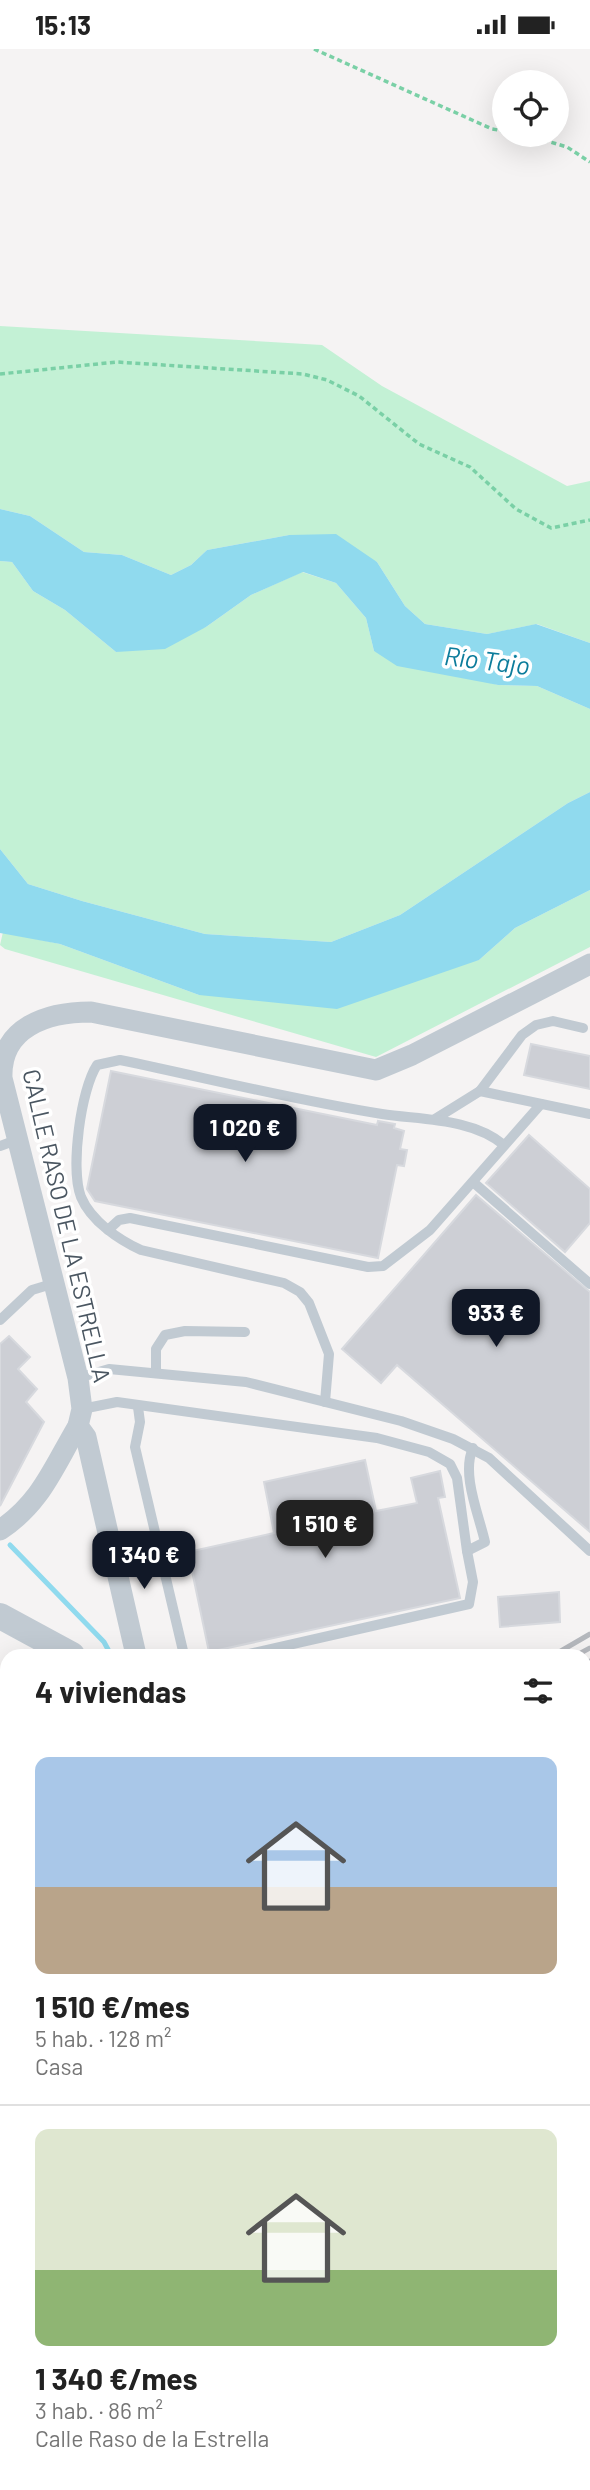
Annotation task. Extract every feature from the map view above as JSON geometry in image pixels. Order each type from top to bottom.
[{"type":"street","name":"CALLE RASO DE LA ESTRELLA","points":[[135,1649],[110,1534],[80,1418],[78,1378],[55,1283],[9,1143],[1,1062],[6,1047],[40,1020],[63,1012],[90,1012],[376,1070],[412,1055],[590,964]]},
{"type":"street","points":[[0,1530],[23,1515],[34,1502],[80,1418]]},
{"type":"street","points":[[0,1616],[61,1649]]},
{"type":"lane","points":[[435,1119],[480,1091],[522,1035],[536,1025],[554,1021],[583,1028]]},
{"type":"lane","points":[[325,1402],[329,1355],[309,1303],[300,1292],[284,1283],[141,1251],[108,1230],[92,1213],[81,1197],[78,1177],[78,1138],[90,1075],[97,1065],[120,1060],[383,1114],[435,1119],[492,1135],[504,1146]]},
{"type":"lane","points":[[480,1091],[590,1114]]},
{"type":"lane","points":[[108,1230],[119,1220],[130,1218],[368,1267],[383,1266],[430,1230],[541,1104]]},
{"type":"lane","points":[[473,1182],[589,1280]]},
{"type":"lane","points":[[0,1320],[32,1290],[55,1283]]},
{"type":"lane","points":[[156,1372],[156,1349],[165,1335],[185,1331],[245,1332]]},
{"type":"lane","points":[[78,1378],[109,1369],[246,1382],[401,1420],[473,1448],[489,1458],[590,1551]]},
{"type":"lane","points":[[80,1418],[117,1402],[138,1407],[377,1437],[429,1453],[450,1464],[457,1478],[473,1582],[469,1604],[271,1649]]},
{"type":"lane","points":[[138,1407],[140,1422],[135,1447],[183,1649]]},
{"type":"lane","points":[[467,1551],[485,1542],[469,1471],[468,1459],[473,1448]]},
{"type":"path","points":[[314,49],[492,129]]},
{"type":"path","points":[[567,147],[590,162]]},
{"type":"path","points":[[0,374],[117,362],[303,374],[327,380],[359,395],[419,444],[470,467],[516,509],[551,527],[590,520]]},
{"type":"green space","points":[[0,326],[322,345],[382,386],[567,486],[590,481],[590,643],[537,624],[487,634],[425,624],[405,606],[377,562],[289,535],[207,550],[191,565],[171,575],[122,555],[84,552],[30,516],[0,509]]},
{"type":"green space","points":[[0,561],[12,562],[33,591],[65,610],[116,652],[206,627],[251,595],[302,572],[336,583],[366,618],[374,651],[498,685],[537,686],[590,709],[590,792],[568,803],[400,915],[331,942],[205,934],[28,884],[0,849]]},
{"type":"green space","points":[[590,890],[590,947],[376,1057],[5,949],[0,945],[3,932],[60,944],[199,995],[479,960],[515,928]]},
{"type":"water","name":"Río Tajo","points":[[0,509],[30,516],[84,552],[122,555],[171,575],[191,565],[207,550],[289,535],[336,534],[377,562],[405,606],[425,624],[487,634],[536,624],[590,643],[590,709],[537,686],[498,685],[397,666],[374,651],[366,618],[336,583],[303,572],[251,595],[206,627],[165,649],[116,652],[65,610],[33,591],[12,562],[0,561]]},
{"type":"water","points":[[590,792],[590,890],[515,928],[479,960],[337,1009],[199,995],[60,944],[0,933],[0,849],[28,884],[82,901],[205,934],[331,942],[400,915],[568,803]]},
{"type":"building","points":[[531,1044],[590,1056],[590,1089],[524,1075]]},
{"type":"building","points":[[111,1071],[377,1125],[378,1121],[395,1124],[394,1128],[404,1131],[400,1149],[407,1150],[404,1166],[397,1165],[378,1258],[95,1201],[87,1189]]},
{"type":"building","points":[[529,1135],[590,1189],[590,1223],[565,1252],[486,1183]]},
{"type":"building","points":[[476,1195],[590,1292],[590,1532],[397,1365],[381,1383],[342,1349]]},
{"type":"building","points":[[9,1336],[30,1357],[18,1369],[37,1389],[26,1402],[44,1422],[0,1506],[0,1344]]},
{"type":"building","points":[[365,1460],[376,1511],[417,1503],[411,1478],[440,1471],[445,1497],[438,1498],[460,1598],[223,1649],[208,1649],[188,1552],[274,1533],[264,1482]]},
{"type":"building","points":[[559,1592],[560,1622],[500,1627],[498,1597]]},
{"type":"waterway","points":[[10,1545],[108,1649]]},
{"type":"railway","points":[[564,1649],[590,1634]]}]
